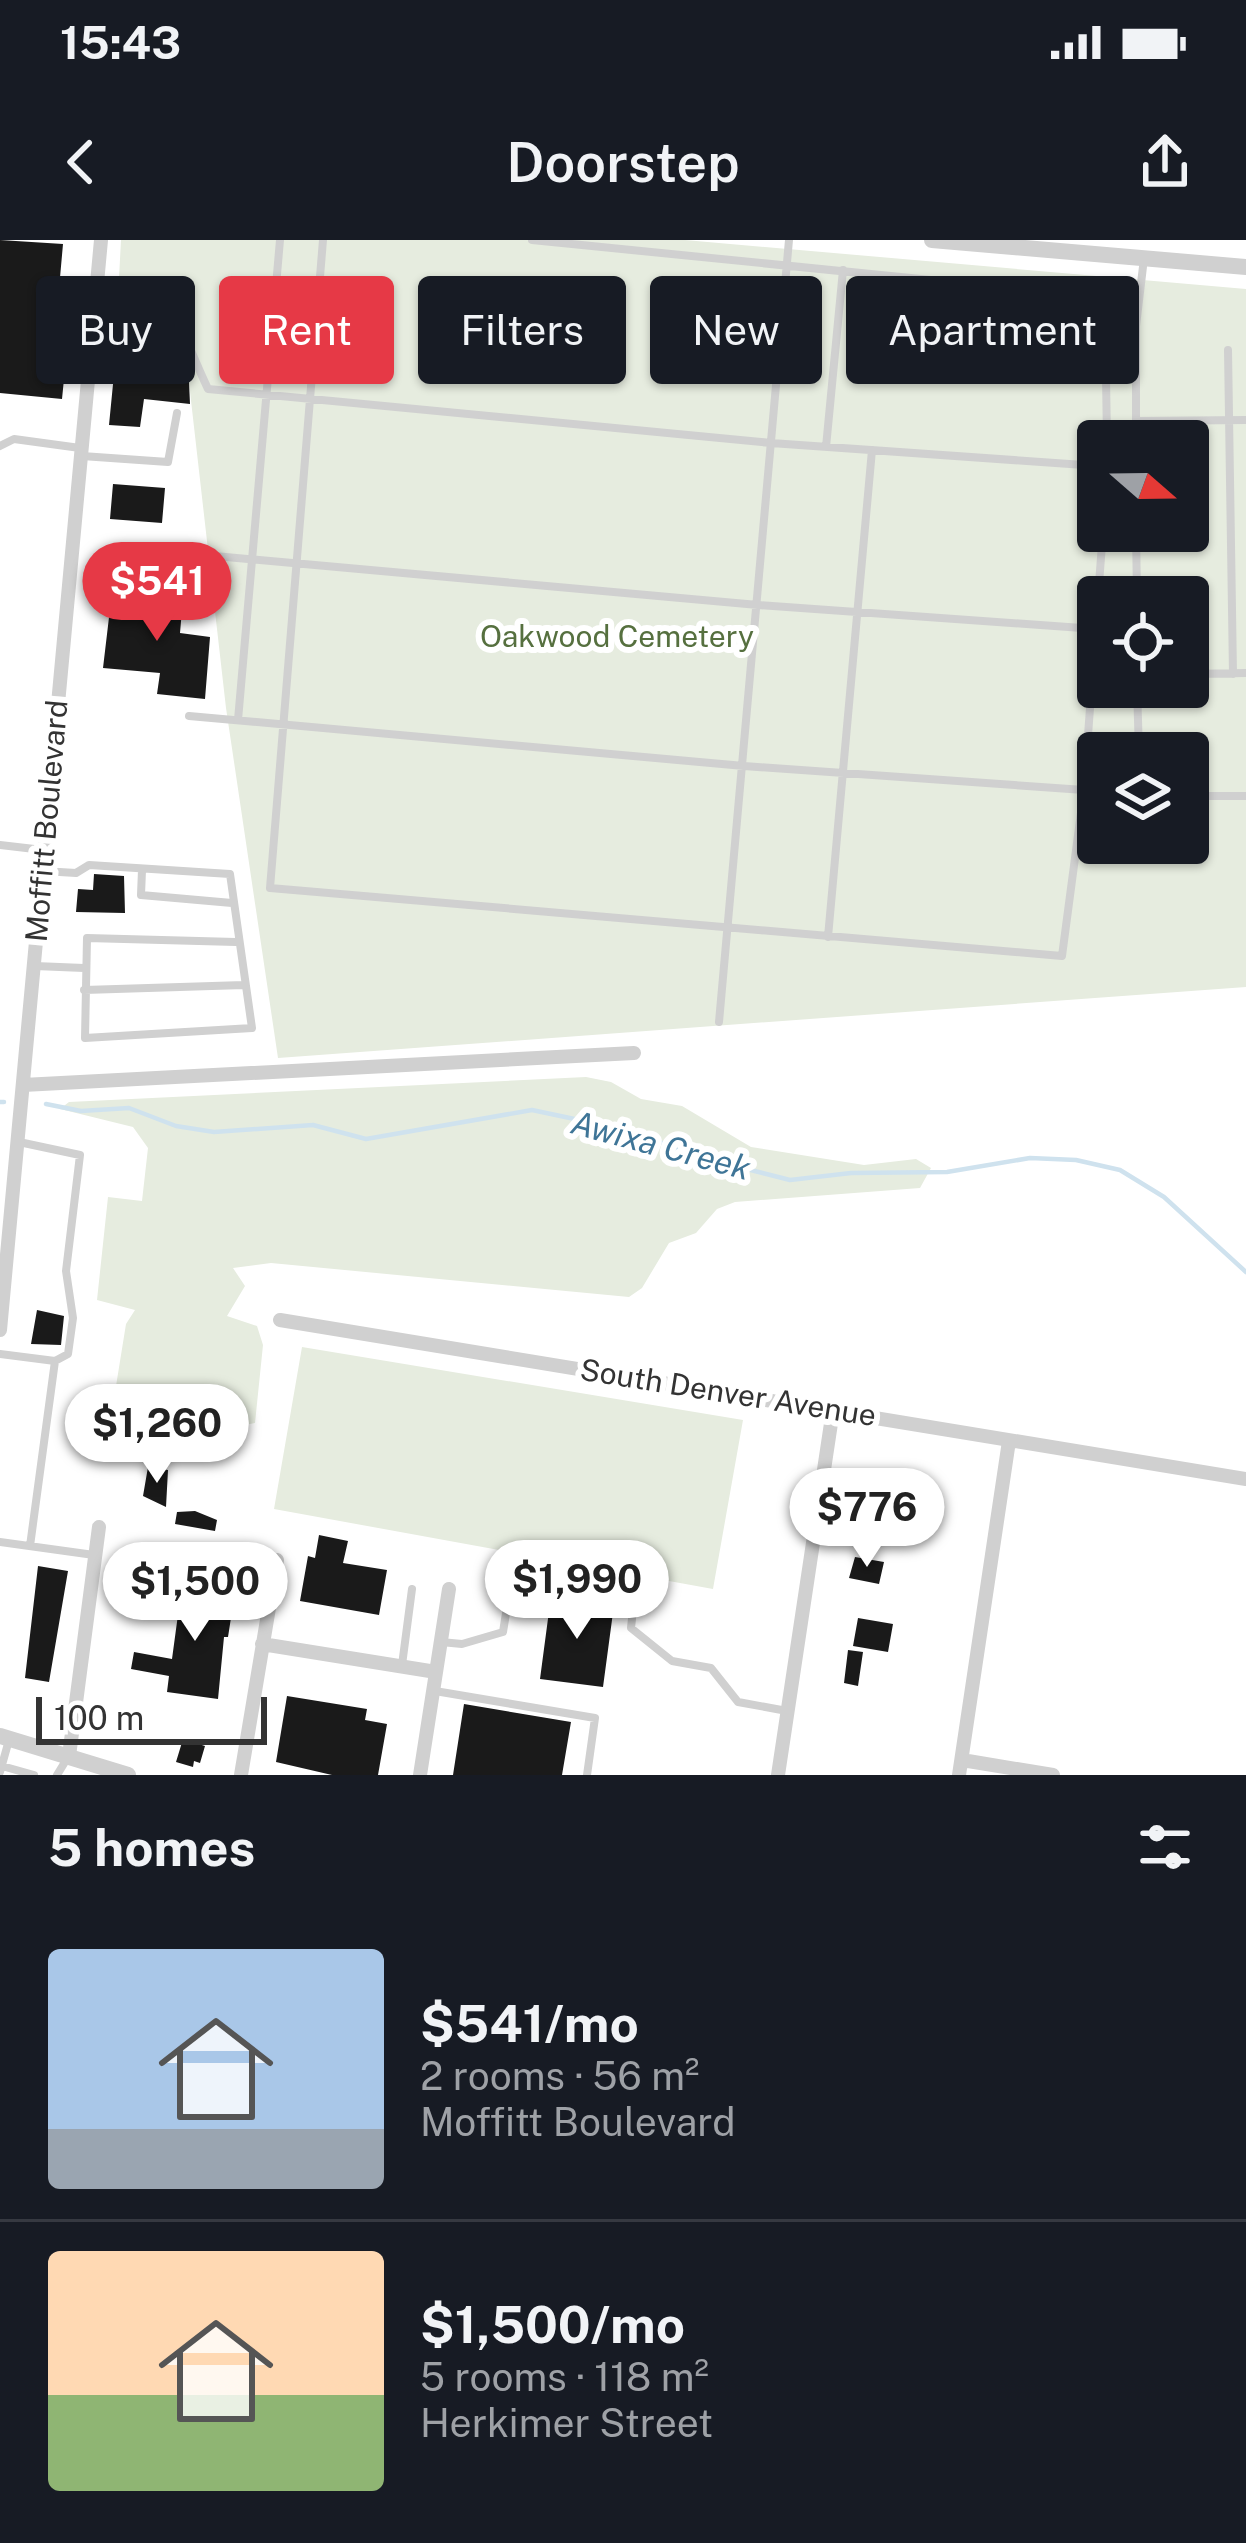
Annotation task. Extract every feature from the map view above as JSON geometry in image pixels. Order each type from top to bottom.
[{"type":"street","name":"Moffitt Boulevard","points":[[97,276],[101,240]]},
{"type":"street","points":[[932,240],[1246,267]]},
{"type":"street","name":"Moffitt Boulevard","points":[[0,1330],[87,384]]},
{"type":"street","points":[[23,1085],[634,1053]]},
{"type":"street","name":"South Denver Avenue","points":[[280,1320],[1246,1479]]},
{"type":"street","points":[[778,1775],[833,1410]]},
{"type":"street","points":[[1009,1441],[960,1767],[1053,1775]]},
{"type":"street","points":[[69,1756],[99,1528]]},
{"type":"street","points":[[241,1775],[277,1560]]},
{"type":"street","points":[[420,1775],[449,1589]]},
{"type":"street","points":[[262,1644],[436,1672]]},
{"type":"street","points":[[5,1737],[128,1775]]},
{"type":"lane","points":[[238,720],[280,240]]},
{"type":"lane","points":[[323,240],[270,888],[1062,956],[1077,843]]},
{"type":"lane","points":[[532,240],[1089,296],[1105,311],[1107,420]]},
{"type":"lane","points":[[719,1022],[789,240]]},
{"type":"lane","points":[[1136,420],[1136,326],[1144,258]]},
{"type":"lane","points":[[826,447],[843,270]]},
{"type":"lane","points":[[1228,350],[1232,674]]},
{"type":"lane","points":[[195,358],[208,389],[267,397],[771,443],[1077,465]]},
{"type":"lane","points":[[0,446],[14,439],[168,462],[177,413]]},
{"type":"lane","points":[[1209,421],[1246,421]]},
{"type":"lane","points":[[828,937],[872,450]]},
{"type":"lane","points":[[203,555],[758,605],[1077,627]]},
{"type":"lane","points":[[1209,674],[1246,674]]},
{"type":"lane","points":[[189,716],[744,766],[1077,790]]},
{"type":"lane","points":[[1209,796],[1246,796]]},
{"type":"lane","points":[[0,844],[44,850]]},
{"type":"lane","points":[[42,871],[76,873],[89,865],[230,874],[236,942],[252,1028],[85,1038],[87,938],[236,942]]},
{"type":"lane","points":[[142,870],[142,895],[232,903]]},
{"type":"lane","points":[[33,967],[84,968]]},
{"type":"lane","points":[[85,991],[244,986]]},
{"type":"lane","points":[[0,1354],[56,1361],[68,1354],[73,1318],[66,1271],[80,1155],[17,1142]]},
{"type":"lane","points":[[30,1546],[56,1361]]},
{"type":"lane","points":[[0,1542],[94,1556]]},
{"type":"lane","points":[[441,1642],[462,1644],[503,1632],[510,1588],[518,1581],[626,1598],[633,1610],[631,1628],[672,1661],[711,1668],[738,1702],[788,1711]]},
{"type":"lane","points":[[402,1666],[412,1589]]},
{"type":"lane","points":[[433,1691],[595,1718],[587,1775]]},
{"type":"lane","points":[[5,1737],[1,1768],[34,1775]]},
{"type":"lane","points":[[57,1775],[69,1756]]},
{"type":"green space","name":"Oakwood Cemetery","points":[[121,240],[685,240],[1097,276],[846,276],[846,384],[1139,384],[1139,280],[1246,289],[1246,987],[278,1058],[226,708],[189,384],[195,384],[195,276],[119,276]]},
{"type":"green space","points":[[586,1077],[611,1082],[641,1099],[682,1106],[751,1147],[864,1165],[916,1159],[931,1168],[920,1188],[735,1202],[717,1209],[696,1233],[669,1243],[642,1288],[629,1297],[271,1263],[233,1268],[245,1286],[227,1316],[257,1326],[263,1345],[255,1423],[203,1433],[150,1389],[116,1386],[126,1324],[135,1310],[97,1300],[108,1197],[142,1201],[148,1148],[133,1127],[60,1109],[69,1102]]},
{"type":"green space","points":[[302,1347],[743,1420],[713,1589],[274,1509]]},
{"type":"building","points":[[0,240],[63,244],[60,276],[36,276],[36,384],[64,384],[62,399],[0,393]]},
{"type":"building","points":[[113,384],[189,384],[190,404],[144,399],[140,427],[109,425]]},
{"type":"building","points":[[113,484],[165,488],[162,523],[110,519]]},
{"type":"building","points":[[112,592],[183,598],[180,633],[210,637],[205,699],[157,694],[160,673],[103,668]]},
{"type":"building","points":[[94,874],[124,876],[125,913],[76,912],[78,889],[93,890]]},
{"type":"building","points":[[37,1310],[64,1316],[61,1345],[31,1344]]},
{"type":"building","points":[[148,1467],[168,1470],[166,1507],[143,1496]]},
{"type":"building","points":[[195,1511],[217,1520],[215,1531],[175,1524],[177,1512]]},
{"type":"building","points":[[319,1535],[348,1541],[343,1563],[387,1570],[379,1615],[300,1601],[308,1556],[315,1558]]},
{"type":"building","points":[[855,1557],[884,1562],[879,1584],[849,1578]]},
{"type":"building","points":[[38,1566],[68,1571],[49,1682],[25,1678]]},
{"type":"building","points":[[182,1585],[235,1592],[228,1637],[224,1637],[218,1699],[167,1692],[169,1676],[131,1669],[134,1652],[172,1659]]},
{"type":"building","points":[[551,1596],[614,1605],[603,1687],[540,1679]]},
{"type":"building","points":[[858,1618],[893,1624],[888,1652],[853,1646]]},
{"type":"building","points":[[848,1650],[863,1652],[858,1686],[844,1683]]},
{"type":"building","points":[[287,1696],[367,1709],[365,1720],[387,1724],[378,1775],[332,1775],[276,1762]]},
{"type":"building","points":[[464,1704],[571,1722],[562,1775],[453,1775]]},
{"type":"building","points":[[183,1739],[205,1746],[200,1763],[194,1761],[193,1767],[176,1762]]},
{"type":"waterway","name":"Awixa Creek","points":[[46,1104],[81,1111],[129,1108],[176,1126],[214,1132],[313,1125],[366,1139],[532,1110],[636,1132],[688,1154],[790,1180],[851,1173],[947,1172],[1030,1158],[1076,1160],[1120,1170],[1164,1197],[1246,1272]]}]
